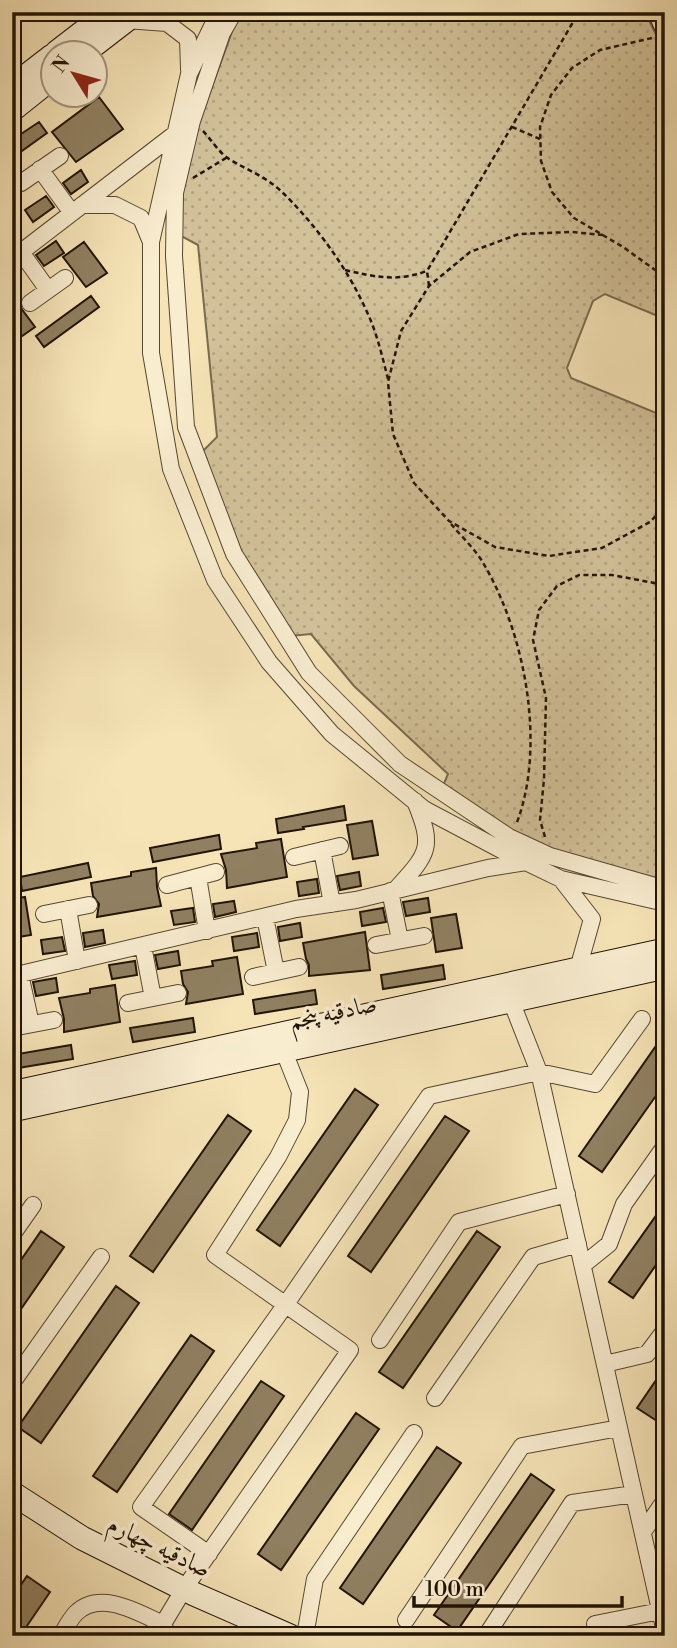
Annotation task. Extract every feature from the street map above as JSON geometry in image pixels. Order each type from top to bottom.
[{"type":"street","points":[[219,12],[189,74],[150,242],[151,352],[171,468],[215,580],[269,662],[332,734],[415,802],[562,879],[665,903]]},
{"type":"street","points":[[233,12],[222,33],[192,121],[175,193],[175,265],[186,427],[234,554],[309,673],[400,764],[509,836],[550,856],[665,889]]},
{"type":"street","points":[[660,12],[661,30]]},
{"type":"street","points":[[81,38],[123,14],[167,23],[188,39],[189,74]]},
{"type":"street","points":[[99,38],[123,14]]},
{"type":"street","points":[[12,87],[38,67]]},
{"type":"street","points":[[12,110],[38,89]]},
{"type":"street","points":[[48,290],[17,255],[176,133]]},
{"type":"street","points":[[21,183],[60,156]]},
{"type":"street","points":[[40,169],[77,209]]},
{"type":"street","points":[[77,209],[115,205],[141,218],[150,242]]},
{"type":"street","points":[[151,263],[175,265]]},
{"type":"street","points":[[30,303],[65,278]]},
{"type":"street","points":[[209,564],[234,554]]},
{"type":"street","points":[[393,890],[423,860],[425,832],[415,802]]},
{"type":"street","points":[[294,857],[340,846]]},
{"type":"street","points":[[322,850],[332,904]]},
{"type":"street","points":[[31,1024],[16,975],[265,917],[526,862]]},
{"type":"street","points":[[167,885],[216,872]]},
{"type":"street","points":[[198,877],[207,931]]},
{"type":"street","points":[[562,879],[592,919],[578,969]]},
{"type":"street","points":[[393,890],[400,940]]},
{"type":"street","points":[[44,914],[89,905]]},
{"type":"street","points":[[68,909],[77,961]]},
{"type":"street","points":[[265,917],[276,972]]},
{"type":"street","points":[[376,945],[424,936]]},
{"type":"street","points":[[143,946],[153,998]]},
{"type":"street","name":"صادقیه پنجم","points":[[508,993],[578,969],[665,950]]},
{"type":"street","points":[[253,977],[299,967]]},
{"type":"street","name":"صادقیه پنجم","points":[[12,1110],[280,1043],[508,993],[665,967]]},
{"type":"street","points":[[128,1003],[178,993]]},
{"type":"street","points":[[508,993],[539,1072],[665,1631]]},
{"type":"street","points":[[209,1554],[141,1507],[286,1304],[429,1096],[539,1072],[595,1084],[642,1019]]},
{"type":"street","points":[[12,1028],[54,1020]]},
{"type":"street","points":[[61,1636],[77,1612],[95,1603],[109,1603],[129,1609],[165,1630],[184,1590],[349,1350],[215,1255],[278,1157],[297,1120],[300,1092],[280,1043]]},
{"type":"street","name":"صادقیه پنجم","points":[[12,1093],[280,1043]]},
{"type":"street","points":[[583,1265],[609,1244],[624,1204],[665,1146]]},
{"type":"street","points":[[380,1340],[459,1222],[567,1194]]},
{"type":"street","points":[[12,1234],[33,1205]]},
{"type":"street","points":[[435,1398],[533,1257],[578,1244]]},
{"type":"street","points":[[12,1383],[101,1257]]},
{"type":"street","points":[[605,1364],[647,1354],[665,1330]]},
{"type":"street","points":[[406,1620],[522,1446],[619,1428]]},
{"type":"street","points":[[305,1636],[315,1579],[414,1433]]},
{"type":"street","name":"صادقیه چهارم","points":[[12,1493],[82,1538],[184,1590],[290,1636]]},
{"type":"street","points":[[486,1636],[572,1503],[634,1494]]},
{"type":"street","points":[[643,1532],[665,1500]]},
{"type":"street","points":[[595,1624],[660,1611]]},
{"type":"path","points":[[344,270],[374,277],[408,279],[427,271],[579,12]]},
{"type":"path","points":[[661,30],[600,50],[572,68],[551,95],[540,127],[540,139],[541,161],[552,192],[574,218],[624,247],[665,277]]},
{"type":"path","points":[[512,127],[540,139]]},
{"type":"path","points":[[226,158],[255,171],[282,192],[312,225],[344,270],[367,310],[379,343],[388,382],[393,434],[414,482],[481,559],[506,607],[531,714],[529,765],[522,810],[509,836]]},
{"type":"path","points":[[388,382],[401,331],[429,286],[470,252],[519,234],[572,232],[603,236]]},
{"type":"path","points":[[427,271],[429,286]]},
{"type":"path","points":[[449,521],[495,547],[549,556],[602,548],[650,522],[665,506]]},
{"type":"path","points":[[550,856],[540,820],[544,779],[545,698],[533,640],[539,610],[557,586],[579,575],[612,575],[665,585]]},
{"type":"shaded area","points":[[242,12],[645,12],[665,53],[665,319],[605,294],[593,301],[567,368],[571,378],[656,413],[665,410],[665,880],[551,853],[442,788],[448,774],[354,686],[311,634],[290,636],[236,544],[200,454],[217,437],[198,245],[181,236],[182,187],[198,125],[233,29]]},
{"type":"building","points":[[84,108],[107,108],[123,129],[76,162],[52,132]]},
{"type":"building","points":[[39,122],[47,133],[12,158],[12,140]]},
{"type":"building","points":[[81,170],[88,182],[71,194],[63,183]]},
{"type":"building","points":[[46,196],[54,207],[33,222],[25,210]]},
{"type":"building","points":[[56,241],[64,253],[44,266],[36,255]]},
{"type":"building","points":[[84,242],[107,273],[86,287],[63,257]]},
{"type":"building","points":[[12,290],[35,327],[12,343]]},
{"type":"building","points":[[91,296],[99,307],[44,347],[36,336]]},
{"type":"building","points":[[344,806],[346,820],[278,833],[276,819]]},
{"type":"building","points":[[372,821],[378,855],[353,859],[347,825]]},
{"type":"building","points":[[219,835],[221,849],[153,862],[150,848]]},
{"type":"building","points":[[281,839],[287,877],[227,888],[226,870],[221,854],[257,848],[256,843]]},
{"type":"building","points":[[88,863],[91,877],[22,891],[20,877]]},
{"type":"building","points":[[156,868],[161,906],[97,917],[99,904],[93,896],[91,883],[131,876],[131,872]]},
{"type":"building","points":[[359,872],[361,886],[340,890],[337,876]]},
{"type":"building","points":[[317,879],[319,893],[299,896],[297,882]]},
{"type":"building","points":[[25,897],[31,935],[12,938],[12,899]]},
{"type":"building","points":[[428,898],[430,912],[406,916],[403,902]]},
{"type":"building","points":[[234,901],[236,912],[215,917],[213,904]]},
{"type":"building","points":[[193,908],[195,922],[174,925],[171,911]]},
{"type":"building","points":[[383,908],[386,922],[362,926],[360,912]]},
{"type":"building","points":[[456,914],[462,948],[436,952],[431,918]]},
{"type":"building","points":[[300,923],[302,937],[280,941],[278,927]]},
{"type":"building","points":[[103,930],[105,943],[85,947],[83,933]]},
{"type":"building","points":[[365,932],[370,970],[309,976],[303,943]]},
{"type":"building","points":[[257,933],[259,947],[234,951],[232,937]]},
{"type":"building","points":[[62,937],[65,951],[43,954],[41,940]]},
{"type":"building","points":[[178,951],[180,965],[158,969],[155,955]]},
{"type":"building","points":[[237,957],[243,994],[186,1004],[188,992],[183,984],[181,971],[213,966],[212,961]]},
{"type":"building","points":[[135,961],[137,975],[112,979],[109,965]]},
{"type":"building","points":[[443,965],[445,979],[383,989],[381,975]]},
{"type":"building","points":[[56,978],[58,992],[36,996],[33,982]]},
{"type":"building","points":[[115,985],[120,1022],[64,1032],[59,998],[90,993],[90,989]]},
{"type":"building","points":[[315,990],[317,1004],[255,1014],[253,1000]]},
{"type":"building","points":[[193,1018],[195,1032],[133,1042],[130,1028]]},
{"type":"building","points":[[665,1033],[665,1083],[602,1172],[579,1156]]},
{"type":"building","points":[[71,1045],[73,1059],[12,1069],[12,1055]]},
{"type":"building","points":[[355,1089],[378,1105],[280,1246],[257,1230]]},
{"type":"building","points":[[228,1115],[251,1131],[153,1272],[130,1256]]},
{"type":"building","points":[[445,1116],[469,1131],[371,1272],[348,1256]]},
{"type":"building","points":[[665,1203],[665,1252],[633,1298],[609,1282]]},
{"type":"building","points":[[41,1231],[64,1247],[12,1322],[12,1273]]},
{"type":"building","points":[[477,1231],[500,1247],[403,1388],[379,1372]]},
{"type":"building","points":[[116,1286],[139,1303],[41,1443],[18,1427]]},
{"type":"building","points":[[191,1335],[214,1351],[117,1492],[93,1476]]},
{"type":"building","points":[[665,1367],[665,1416],[660,1423],[637,1408]]},
{"type":"building","points":[[261,1381],[284,1396],[192,1530],[169,1514]]},
{"type":"building","points":[[356,1413],[379,1429],[281,1570],[258,1554]]},
{"type":"building","points":[[437,1447],[461,1463],[363,1604],[340,1588]]},
{"type":"building","points":[[531,1474],[554,1490],[457,1631],[434,1615]]},
{"type":"building","points":[[27,1576],[50,1592],[20,1636],[12,1636],[12,1598]]}]
